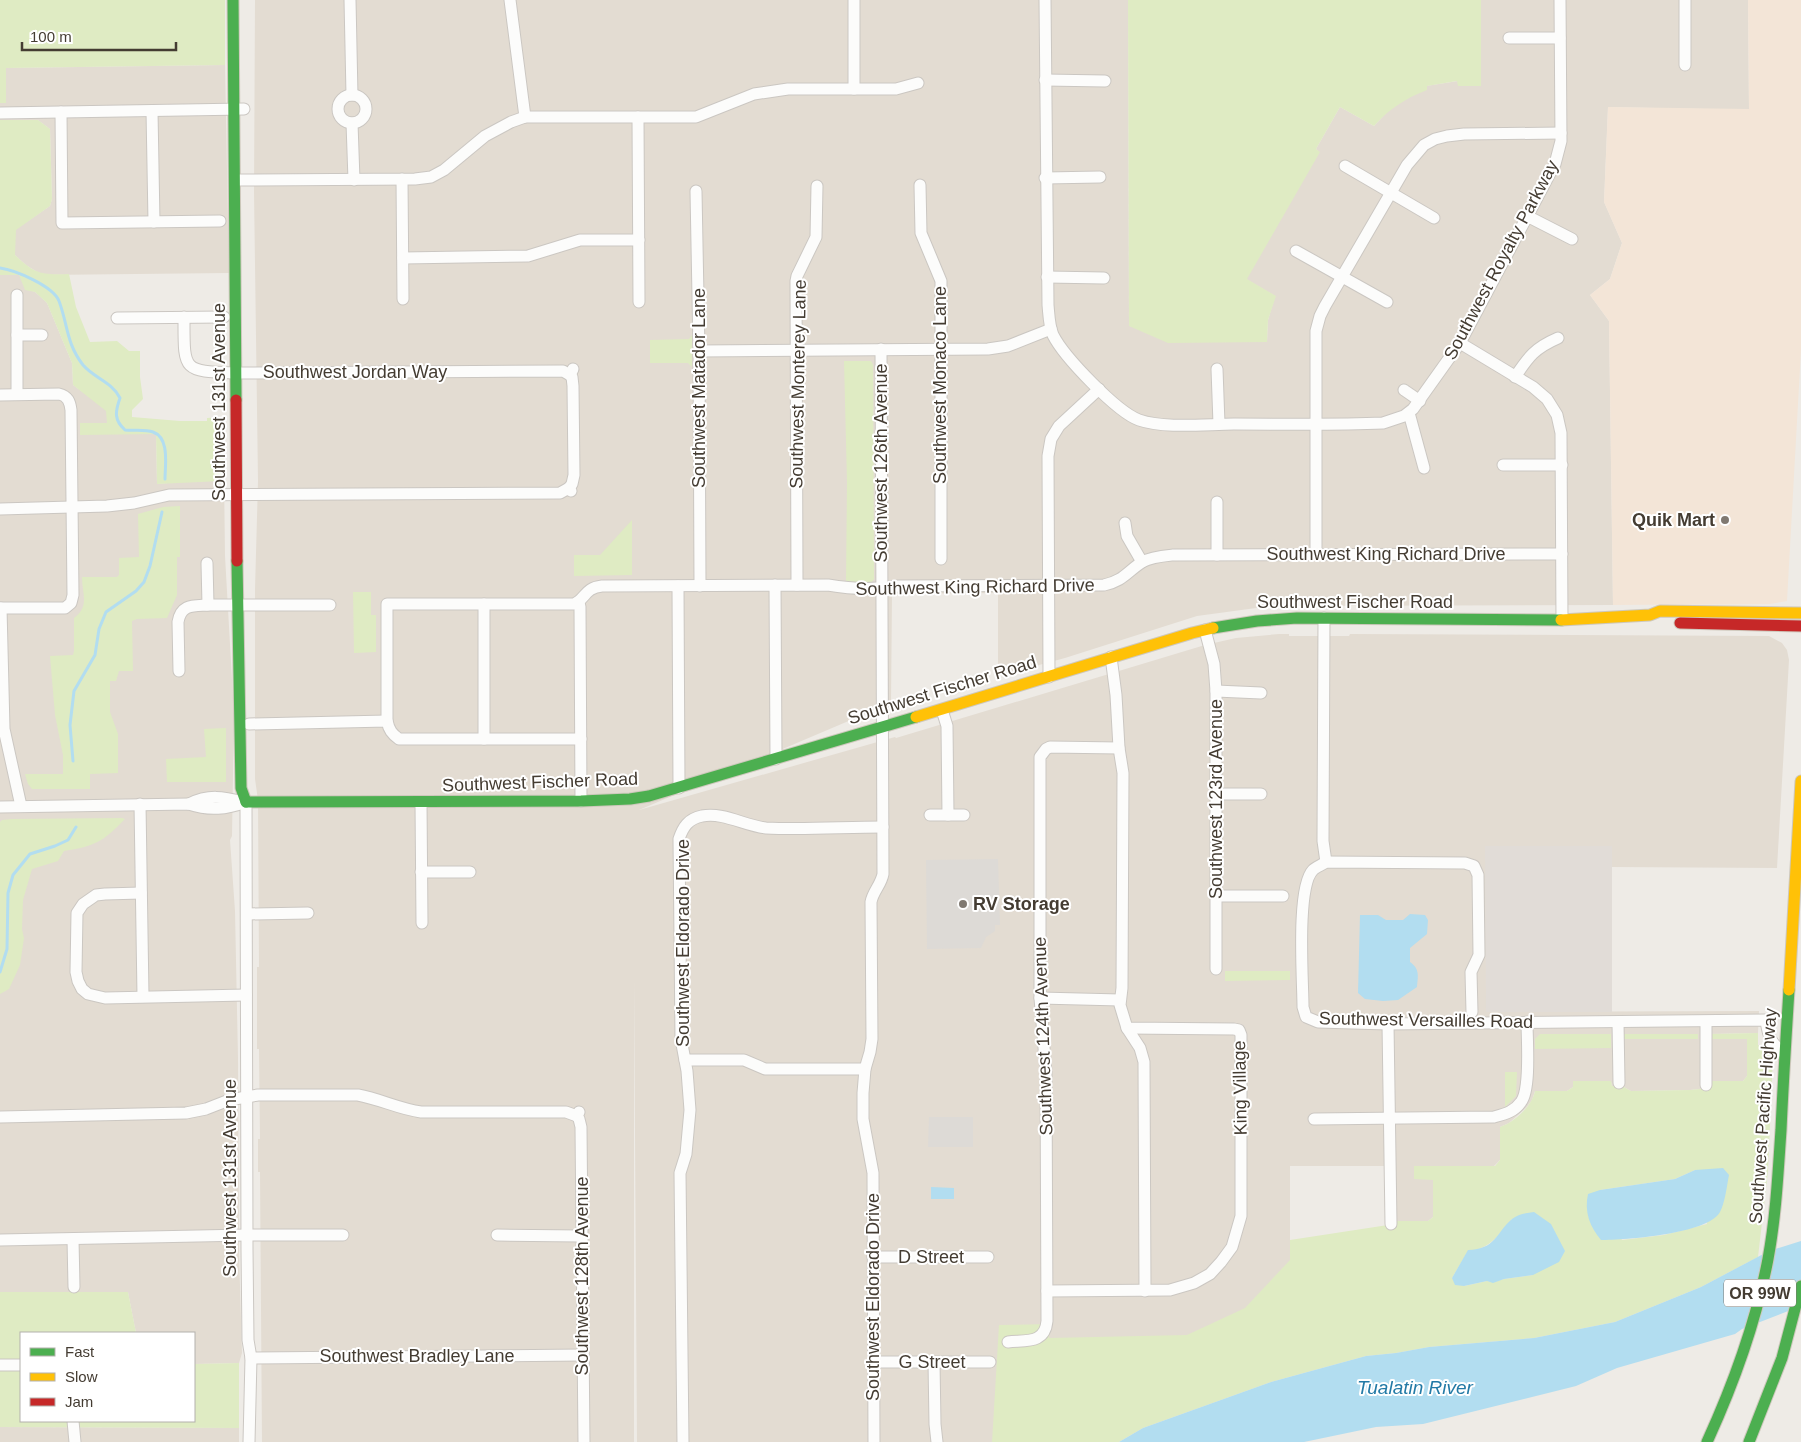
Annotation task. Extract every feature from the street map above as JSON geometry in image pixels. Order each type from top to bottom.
[{"type":"main road","name":"Southwest 131st Avenue","points":[[233,0],[239,109]]},
{"type":"main road","name":"Southwest 131st Avenue","points":[[243,0],[239,109],[242,495],[241,788],[246,802]]},
{"type":"main road","name":"Southwest 131st Avenue","points":[[242,605],[249,724],[249,788],[246,802]]},
{"type":"main road","name":"Southwest Fischer Road","points":[[246,802],[581,801],[630,799],[679,788],[942,710],[1111,657],[1205,630],[1252,620],[1297,618],[1581,620],[1650,615],[1660,612],[1801,613]]},
{"type":"main road","name":"Southwest Fischer Road","points":[[1650,615],[1660,622],[1801,626]]},
{"type":"main road","name":"Southwest Pacific Highway","points":[[1707,1442],[1723,1407],[1748,1341],[1762,1287],[1773,1228],[1778,1174],[1801,781]]},
{"type":"main road","name":"OR 99W","points":[[1749,1442],[1775,1379],[1801,1286]]},
{"type":"street","points":[[350,0],[352,94]]},
{"type":"street","points":[[510,0],[525,117]]},
{"type":"street","points":[[854,0],[854,89]]},
{"type":"street","points":[[699,351],[988,350],[1008,346],[1051,329],[1047,278],[1045,0]]},
{"type":"street","name":"Southwest Royalty Parkway","points":[[1051,329],[1054,337],[1073,361],[1099,389],[1129,414],[1144,421],[1179,424],[1383,423],[1409,413],[1420,401],[1460,343],[1555,164],[1560,149],[1561,133],[1560,0]]},
{"type":"street","points":[[1685,0],[1685,65]]},
{"type":"street","points":[[1508,38],[1560,38]]},
{"type":"street","points":[[1045,80],[1106,80]]},
{"type":"street","points":[[239,180],[354,180],[431,177],[444,170],[485,136],[525,117],[696,117],[754,94],[770,91],[896,89],[918,83]]},
{"type":"street","points":[[352,94],[364,101],[366,110],[362,119],[352,123],[342,119],[338,110],[342,99],[352,94]]},
{"type":"street","points":[[0,112],[239,109]]},
{"type":"street","points":[[152,111],[154,222]]},
{"type":"street","points":[[61,112],[62,223],[220,221]]},
{"type":"street","points":[[638,117],[639,302]]},
{"type":"street","points":[[352,123],[354,180]]},
{"type":"street","points":[[1316,554],[1316,331],[1320,316],[1390,193],[1416,152],[1424,145],[1436,139],[1464,134],[1561,133]]},
{"type":"street","points":[[1345,166],[1434,218]]},
{"type":"street","points":[[1046,178],[1100,177]]},
{"type":"street","points":[[402,179],[403,299]]},
{"type":"street","name":"Southwest Monaco Lane","points":[[920,185],[921,233],[941,281],[941,560]]},
{"type":"street","name":"Southwest Monterey Lane","points":[[798,585],[796,281],[816,237],[817,186]]},
{"type":"street","name":"Southwest Matador Lane","points":[[696,191],[700,586]]},
{"type":"street","points":[[1526,216],[1572,239]]},
{"type":"street","points":[[403,258],[528,256],[580,240],[639,240]]},
{"type":"street","points":[[1296,251],[1387,302]]},
{"type":"street","points":[[1047,278],[1104,278]]},
{"type":"street","points":[[17,394],[18,295]]},
{"type":"street","name":"Southwest Jordan Way","points":[[0,509],[73,508],[134,503],[169,495],[560,493],[570,489],[574,475],[573,386],[571,372],[241,373],[198,370],[187,363],[184,347],[184,317]]},
{"type":"street","points":[[117,318],[224,317]]},
{"type":"street","points":[[17,335],[42,335]]},
{"type":"street","points":[[1516,377],[1528,358],[1542,345],[1558,338]]},
{"type":"street","points":[[1460,343],[1533,387],[1547,399],[1557,415],[1562,433],[1562,620]]},
{"type":"street","name":"Southwest 126th Avenue","points":[[881,350],[882,727]]},
{"type":"street","points":[[1217,369],[1219,424]]},
{"type":"street","points":[[1049,676],[1048,456],[1052,439],[1059,426],[1099,389]]},
{"type":"street","points":[[1404,390],[1420,401]]},
{"type":"street","points":[[0,395],[60,394],[69,401],[71,410],[73,508],[73,595],[71,603],[61,608],[1,608],[4,729],[21,806]]},
{"type":"street","points":[[1409,413],[1424,468]]},
{"type":"street","points":[[1503,465],[1562,465]]},
{"type":"street","points":[[1217,502],[1217,554]]},
{"type":"street","points":[[1125,523],[1127,536],[1142,562]]},
{"type":"street","name":"Southwest King Richard Drive","points":[[579,602],[586,593],[597,587],[798,585],[882,589],[898,586],[1104,585],[1121,580],[1142,562],[1173,554],[1562,554]]},
{"type":"street","points":[[207,563],[208,605]]},
{"type":"street","points":[[775,585],[776,759]]},
{"type":"street","points":[[678,586],[679,788]]},
{"type":"street","points":[[581,738],[399,739],[393,735],[388,728],[387,721],[387,604],[574,604],[579,602],[580,607],[581,738],[581,801]]},
{"type":"street","points":[[484,604],[484,739]]},
{"type":"street","points":[[179,671],[178,622],[181,611],[191,606],[330,606]]},
{"type":"street","points":[[1324,618],[1323,841],[1326,862],[1465,863],[1474,866],[1478,875],[1479,956],[1471,972],[1472,1012]]},
{"type":"street","name":"Southwest 123rd Avenue","points":[[1205,630],[1214,664],[1216,692],[1216,969]]},
{"type":"street","points":[[1111,657],[1118,710],[1122,773],[1122,988],[1120,1000],[1127,1028],[1140,1048],[1144,1062],[1145,1291]]},
{"type":"street","points":[[1216,692],[1260,692]]},
{"type":"street","points":[[942,710],[947,726],[948,815]]},
{"type":"street","points":[[249,724],[387,721]]},
{"type":"street","name":"Southwest Eldorado Drive","points":[[874,1442],[873,1173],[863,1119],[865,1069],[872,1039],[871,902],[872,895],[881,882],[883,874],[882,727]]},
{"type":"street","name":"Southwest 124th Avenue","points":[[1008,1342],[1037,1339],[1044,1333],[1046,1327],[1046,1072],[1040,998],[1040,763],[1043,752],[1050,747],[1119,748]]},
{"type":"street","points":[[1216,794],[1261,794]]},
{"type":"street","name":"Southwest Fischer Road","points":[[0,807],[189,804],[203,797],[225,797],[246,802]]},
{"type":"street","name":"Southwest 131st Avenue","points":[[246,802],[249,1442]]},
{"type":"street","points":[[420,802],[422,923]]},
{"type":"street","points":[[140,804],[143,996]]},
{"type":"street","points":[[930,815],[964,815]]},
{"type":"street","name":"Southwest Eldorado Drive","points":[[683,1442],[680,1173],[686,1154],[690,1110],[681,1039],[679,839],[685,825],[692,819],[710,816],[731,819],[765,828],[883,827]]},
{"type":"street","name":"Southwest Versailles Road","points":[[1326,862],[1312,871],[1306,886],[1302,906],[1303,1007],[1306,1017],[1318,1022],[1388,1024],[1766,1020],[1770,1040],[1784,1053]]},
{"type":"street","points":[[421,872],[470,872]]},
{"type":"street","points":[[141,894],[100,894],[88,899],[78,910],[76,921],[76,972],[80,986],[88,994],[105,998],[246,995]]},
{"type":"street","points":[[1216,896],[1283,896]]},
{"type":"street","points":[[247,914],[308,913]]},
{"type":"street","points":[[1040,998],[1120,1000]]},
{"type":"street","points":[[1314,1119],[1494,1117],[1509,1113],[1521,1102],[1526,1091],[1527,1022]]},
{"type":"street","points":[[1618,1022],[1619,1083]]},
{"type":"street","points":[[1706,1022],[1706,1085]]},
{"type":"street","points":[[1388,1024],[1391,1224]]},
{"type":"street","name":"King Village","points":[[1047,1291],[1170,1290],[1194,1283],[1210,1274],[1232,1247],[1238,1233],[1241,1216],[1241,1034],[1238,1030],[1234,1029],[1127,1028]]},
{"type":"street","points":[[685,1060],[744,1060],[765,1069],[865,1069]]},
{"type":"street","name":"Southwest 128th Avenue","points":[[246,1097],[258,1095],[358,1095],[373,1098],[406,1110],[421,1112],[566,1112],[578,1114],[581,1127],[584,1442]]},
{"type":"street","points":[[0,1117],[186,1113],[246,1097]]},
{"type":"street","points":[[0,1240],[343,1235]]},
{"type":"street","points":[[497,1235],[581,1236]]},
{"type":"street","points":[[73,1239],[74,1288]]},
{"type":"street","name":"D Street","points":[[873,1257],[988,1257]]},
{"type":"street","name":"Southwest Bradley Lane","points":[[250,1358],[582,1355]]},
{"type":"street","name":"G Street","points":[[874,1362],[990,1362]]},
{"type":"street","points":[[934,1362],[937,1442]]},
{"type":"street","points":[[0,1365],[20,1365]]},
{"type":"street","points":[[73,1423],[75,1442]]},
{"type":"shaded area","points":[[255,0],[1128,0],[1129,326],[1267,342],[1268,320],[1275,296],[1246,279],[1319,152],[1316,149],[1340,107],[1374,126],[1390,109],[1426,86],[1458,81],[1458,86],[1481,86],[1481,0],[1748,0],[1749,110],[1608,107],[1604,202],[1622,243],[1610,279],[1590,295],[1609,321],[1613,605],[1271,606],[1197,616],[1065,658],[998,676],[998,593],[892,594],[891,703],[639,810],[896,738],[1205,645],[1236,638],[1279,634],[1289,634],[1289,636],[1349,636],[1350,634],[1769,636],[1782,643],[1787,650],[1789,660],[1777,868],[1612,867],[1612,846],[1486,1012],[1759,1011],[1758,1033],[1709,1034],[1709,1039],[1747,1039],[1747,1076],[1743,1081],[1710,1081],[1709,1088],[1690,1090],[1631,1091],[1622,1086],[1612,1086],[1611,1082],[1573,1082],[1573,1087],[1567,1091],[1535,1091],[1532,1100],[1526,1108],[1509,1123],[1500,1127],[1500,1160],[1494,1166],[1414,1166],[1433,1179],[1433,1217],[1428,1221],[1396,1221],[1388,1166],[1290,1166],[1290,1370],[1103,1442],[637,1442],[634,979],[634,1442],[262,1442],[260,1172],[258,1172],[258,1139],[260,1139],[259,1049],[257,1049],[257,967],[259,967],[258,800],[255,779],[255,589],[258,481],[254,192]],"holes":[[[1225,971],[1290,971],[1225,980]]]},
{"type":"shaded area","points":[[1748,0],[1801,0],[1801,350],[1787,601],[1770,604],[1613,605],[1609,321],[1590,295],[1610,279],[1622,243],[1604,202],[1608,107],[1749,109]]},
{"type":"shaded area","points":[[225,65],[229,273],[42,275],[15,255],[15,230],[50,206],[52,199],[50,129],[38,120],[0,120],[0,103],[6,103],[6,68]]},
{"type":"shaded area","points":[[0,275],[19,275],[30,290],[47,303],[72,363],[73,385],[107,410],[107,423],[80,423],[156,434],[157,484],[224,478],[224,476],[225,556],[234,715],[232,836],[230,840],[235,911],[242,1353],[239,1363],[195,1364],[195,1332],[136,1332],[128,1292],[0,1292]]},
{"type":"shaded area","points":[[1485,846],[1612,846],[1612,1012],[1486,1012]]},
{"type":"shaded area","name":"RV Storage","points":[[998,859],[1000,925],[995,925],[995,931],[986,937],[981,948],[927,949],[926,860]]},
{"type":"shaded area","points":[[929,1117],[973,1117],[973,1147],[928,1147]]},
{"type":"shaded area","points":[[0,1427],[239,1428],[239,1442],[0,1442]]},
{"type":"green space","points":[[0,0],[225,0],[225,65],[6,68],[6,103],[0,103]]},
{"type":"green space","points":[[1128,0],[1481,0],[1481,86],[1458,86],[1457,81],[1427,86],[1427,90],[1398,105],[1374,126],[1340,107],[1316,149],[1320,152],[1247,279],[1276,296],[1268,320],[1267,342],[1168,343],[1129,326]]},
{"type":"green space","points":[[0,120],[38,120],[50,129],[52,199],[50,206],[16,230],[15,255],[33,270],[52,274],[69,274],[76,307],[90,342],[117,341],[129,351],[140,351],[140,377],[143,399],[132,410],[132,417],[207,421],[207,418],[224,417],[224,476],[222,481],[157,484],[156,434],[80,435],[80,423],[107,423],[106,411],[73,385],[72,363],[47,303],[35,292],[25,290],[19,275],[0,275]]},
{"type":"green space","points":[[692,335],[692,367],[688,363],[650,363],[650,340],[689,339]]},
{"type":"green space","points":[[844,361],[871,361],[873,365],[874,579],[870,584],[846,582],[847,482]]},
{"type":"green space","points":[[180,506],[180,557],[177,557],[177,595],[167,618],[137,619],[132,621],[133,671],[119,671],[116,681],[110,681],[110,712],[118,734],[118,773],[90,774],[90,789],[32,789],[28,784],[25,774],[63,774],[63,755],[55,715],[50,656],[73,655],[74,618],[84,604],[82,577],[117,577],[119,575],[119,558],[139,557],[138,514],[163,507]]},
{"type":"green space","points":[[632,520],[632,575],[574,576],[574,555],[600,555]]},
{"type":"green space","points":[[353,592],[371,592],[371,615],[376,615],[376,652],[354,653]]},
{"type":"green space","points":[[226,728],[226,782],[167,782],[166,759],[206,757],[204,729]]},
{"type":"green space","points":[[12,819],[125,819],[111,833],[98,842],[64,851],[58,861],[32,869],[23,900],[22,929],[24,938],[20,965],[9,989],[0,994],[0,822]]},
{"type":"green space","points":[[1225,971],[1290,971],[1290,980],[1225,981]]},
{"type":"green space","points":[[1758,1033],[1758,1045],[1773,1055],[1768,1171],[1758,1257],[1701,1287],[1615,1322],[1534,1338],[1429,1347],[1366,1356],[1271,1382],[1143,1428],[1119,1442],[992,1442],[999,1325],[1050,1324],[1049,1338],[1187,1335],[1245,1308],[1290,1260],[1290,1240],[1388,1225],[1395,1221],[1428,1221],[1433,1217],[1433,1180],[1414,1179],[1414,1166],[1495,1166],[1500,1160],[1500,1127],[1506,1125],[1527,1108],[1535,1091],[1567,1091],[1573,1087],[1573,1081],[1611,1081],[1612,1086],[1622,1086],[1631,1091],[1690,1090],[1709,1088],[1709,1081],[1743,1081],[1747,1076],[1747,1039],[1709,1039],[1709,1034]],"holes":[[[1695,1170],[1707,1224],[1664,1235],[1622,1240],[1600,1190],[1675,1179]],[[1512,1219],[1533,1275],[1464,1286],[1452,1278],[1468,1251],[1476,1250],[1488,1244],[1498,1236]]]},
{"type":"green space","points":[[1540,1034],[1611,1034],[1611,1048],[1535,1049],[1535,1039]]},
{"type":"green space","points":[[1622,1034],[1698,1034],[1698,1039],[1622,1039]]},
{"type":"green space","points":[[1505,1072],[1517,1072],[1516,1096],[1505,1107]]},
{"type":"green space","points":[[0,1292],[128,1292],[136,1332],[20,1332],[20,1422],[195,1422],[195,1364],[239,1363],[239,1428],[0,1427]]},
{"type":"water","points":[[1410,914],[1425,915],[1428,920],[1427,934],[1410,948],[1410,962],[1418,973],[1417,987],[1398,1000],[1365,999],[1358,993],[1360,915],[1378,915],[1386,920],[1403,920]]},
{"type":"water","points":[[1723,1168],[1729,1175],[1722,1208],[1712,1220],[1700,1226],[1683,1231],[1646,1237],[1601,1240],[1591,1224],[1587,1213],[1588,1194],[1600,1190],[1675,1179],[1695,1170]]},
{"type":"water","points":[[931,1187],[954,1188],[954,1199],[931,1199]]},
{"type":"water","points":[[1534,1212],[1551,1224],[1565,1251],[1559,1262],[1533,1275],[1504,1279],[1493,1283],[1487,1281],[1464,1286],[1455,1285],[1452,1278],[1468,1250],[1490,1244],[1514,1217]]},
{"type":"water","name":"Tualatin River","points":[[1801,1241],[1801,1306],[1742,1329],[1735,1334],[1617,1368],[1576,1386],[1423,1424],[1376,1427],[1304,1442],[1119,1442],[1143,1428],[1271,1382],[1366,1356],[1429,1347],[1534,1338],[1615,1322],[1701,1287],[1769,1251]]},
{"type":"waterway","points":[[0,268],[15,272],[42,284],[55,295],[59,301],[70,341],[77,357],[87,369],[108,384],[120,398],[116,416],[121,426],[125,430],[153,432],[162,440],[166,460],[165,479]]},
{"type":"waterway","points":[[73,761],[70,725],[74,691],[95,655],[99,629],[106,612],[136,591],[144,582],[150,566],[162,512]]},
{"type":"waterway","points":[[0,972],[7,949],[8,893],[13,875],[30,854],[68,840],[76,827]]},
{"type":"traffic: fast","points":[[233,0],[236,400]]},
{"type":"traffic: fast","points":[[237,561],[241,788],[246,802]]},
{"type":"traffic: fast","points":[[1213,628],[1257,621],[1297,618],[1561,620]]},
{"type":"traffic: fast","points":[[246,802],[581,801],[630,799],[649,796],[916,717]]},
{"type":"traffic: fast","points":[[1707,1442],[1751,1329],[1768,1259],[1778,1178],[1789,990]]},
{"type":"traffic: fast","points":[[1749,1442],[1782,1358],[1801,1286]]},
{"type":"traffic: slow","points":[[1561,620],[1650,615],[1660,611],[1801,613]]},
{"type":"traffic: slow","points":[[916,717],[1213,628]]},
{"type":"traffic: slow","points":[[1789,990],[1801,781]]},
{"type":"traffic: jam","points":[[236,400],[237,561]]},
{"type":"traffic: jam","points":[[1680,623],[1801,626]]},
{"type":"place","name":"Quik Mart","points":[[1725,520]]},
{"type":"place","name":"RV Storage","points":[[963,904]]}]
